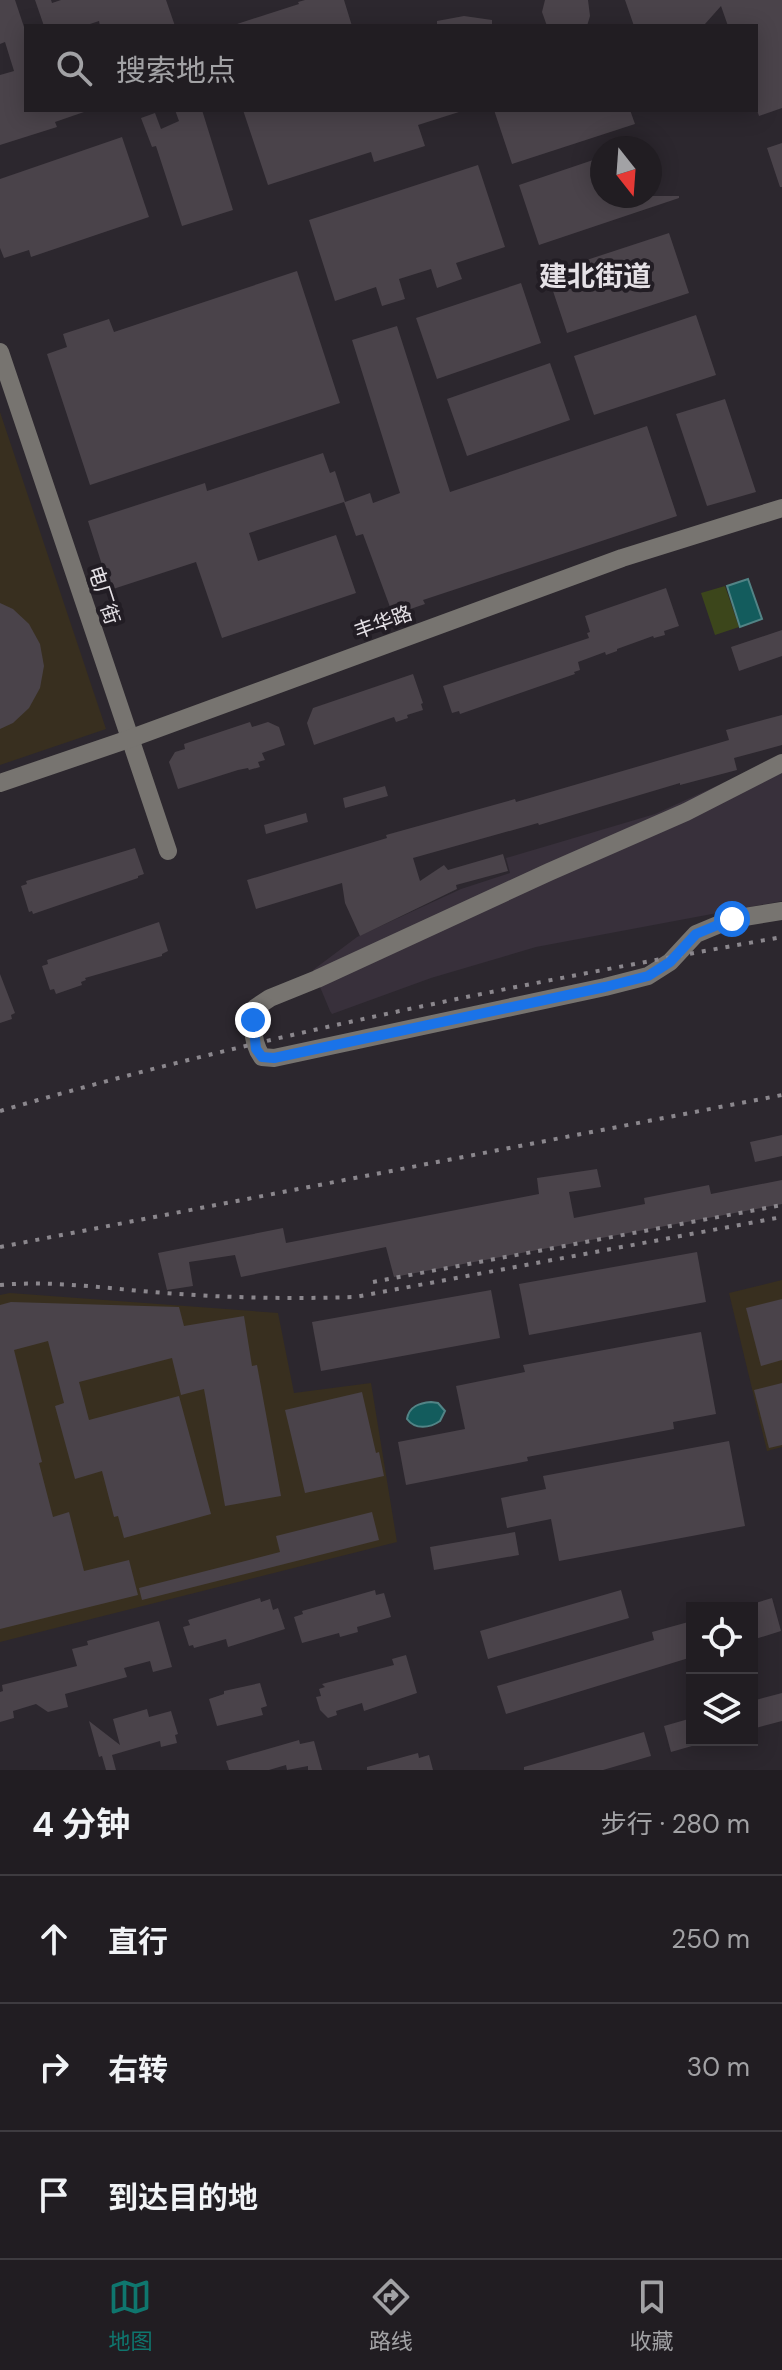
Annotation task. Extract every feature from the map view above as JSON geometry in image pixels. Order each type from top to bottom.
[{"type":"street","name":"电厂街","points":[[0,352],[168,851]]},
{"type":"street","name":"丰华路","points":[[0,783],[129,739],[622,558],[782,508]]},
{"type":"street","points":[[782,763],[686,812],[270,998],[255,1008],[256,1049],[262,1057],[274,1058],[619,984],[648,976],[670,962],[696,934],[732,919],[782,911]]},
{"type":"shaded area","points":[[0,412],[106,729],[0,765]]},
{"type":"shaded area","points":[[782,756],[782,901],[536,947],[431,978],[332,1014],[330,1011],[313,970],[357,937],[461,889],[510,873],[506,858],[655,814]]},
{"type":"shaded area","points":[[782,1280],[782,1447],[767,1451],[729,1293]]},
{"type":"shaded area","points":[[10,1293],[278,1313],[294,1393],[371,1383],[397,1542],[0,1642],[0,1295]]},
{"type":"green space","points":[[725,586],[739,627],[715,635],[701,593]]},
{"type":"water","points":[[748,579],[762,619],[740,627],[727,586]]},
{"type":"water","points":[[438,1403],[445,1411],[440,1421],[423,1427],[407,1419],[416,1406]]},
{"type":"building","points":[[0,0],[15,0],[24,27],[24,112],[84,112],[55,122],[57,127],[0,145],[0,75],[14,71],[5,42],[0,44]]},
{"type":"building","points":[[35,0],[51,0],[52,3],[61,0],[166,0],[174,24],[100,24],[99,21],[90,24],[43,24]]},
{"type":"building","points":[[344,0],[351,24],[237,24],[299,4]]},
{"type":"building","points":[[545,0],[588,0],[590,16],[588,24],[546,24],[542,12]]},
{"type":"building","points":[[625,0],[782,0],[782,108],[759,116],[758,112],[758,24],[727,24],[721,6],[705,24],[633,24]]},
{"type":"building","points":[[464,16],[492,20],[492,24],[437,24],[437,21]]},
{"type":"building","points":[[176,112],[203,112],[233,210],[182,226],[156,146],[152,147],[141,118],[155,113],[161,129],[179,121]]},
{"type":"building","points":[[244,112],[459,112],[418,125],[425,146],[374,162],[371,152],[268,185]]},
{"type":"building","points":[[495,112],[631,112],[635,124],[590,136],[590,139],[512,164]]},
{"type":"building","points":[[122,137],[149,217],[31,257],[29,250],[4,258],[0,248],[0,179]]},
{"type":"building","points":[[782,143],[782,187],[780,187],[767,148]]},
{"type":"building","points":[[590,161],[590,208],[649,208],[539,245],[519,185]]},
{"type":"building","points":[[478,165],[505,247],[456,263],[462,279],[437,288],[431,269],[399,279],[405,299],[382,306],[376,287],[335,301],[309,220]]},
{"type":"building","points":[[662,196],[679,198],[662,204]]},
{"type":"building","points":[[669,233],[689,293],[567,333],[547,273]]},
{"type":"building","points":[[297,271],[340,403],[90,485],[47,354],[67,347],[63,334],[109,319],[114,332]]},
{"type":"building","points":[[521,283],[541,343],[437,379],[416,318]]},
{"type":"building","points":[[696,315],[716,375],[594,415],[574,356]]},
{"type":"building","points":[[397,326],[450,492],[647,426],[677,516],[423,600],[425,604],[393,615],[363,534],[356,536],[344,502],[249,533],[258,561],[336,535],[356,593],[222,638],[196,562],[110,590],[88,521],[205,483],[207,491],[323,453],[330,473],[335,471],[345,502],[370,493],[373,503],[400,493],[352,340]]},
{"type":"building","points":[[550,363],[570,420],[467,456],[447,399]]},
{"type":"building","points":[[725,399],[756,492],[707,506],[676,414]]},
{"type":"building","points":[[666,588],[679,626],[664,631],[665,635],[653,636],[606,655],[605,652],[578,662],[580,670],[575,674],[460,714],[459,711],[452,713],[443,686],[589,638],[585,616]]},
{"type":"building","points":[[0,603],[13,609],[29,624],[40,644],[44,666],[40,688],[29,708],[13,723],[0,729]]},
{"type":"building","points":[[782,630],[782,656],[739,671],[731,647]]},
{"type":"building","points":[[413,674],[423,710],[396,722],[394,717],[314,745],[307,723],[313,708]]},
{"type":"building","points":[[782,715],[782,745],[734,758],[737,770],[413,858],[420,881],[444,865],[448,870],[503,854],[508,871],[456,885],[457,889],[360,936],[345,903],[342,883],[256,909],[247,880],[387,838],[386,835],[515,799],[516,802],[729,740],[726,730]]},
{"type":"building","points":[[250,722],[252,727],[268,722],[279,727],[285,745],[262,753],[265,760],[258,762],[260,767],[238,770],[178,789],[169,762],[175,752],[185,749],[184,744]]},
{"type":"building","points":[[385,786],[388,796],[345,808],[343,798]]},
{"type":"building","points":[[306,813],[308,822],[266,834],[264,825]]},
{"type":"building","points":[[135,848],[144,874],[138,878],[33,914],[29,912],[21,886],[27,884],[26,881]]},
{"type":"building","points":[[159,922],[168,951],[162,956],[85,978],[82,985],[56,994],[54,989],[50,990],[42,966],[48,964],[47,960]]},
{"type":"building","points":[[0,974],[15,1013],[11,1015],[12,1019],[0,1023]]},
{"type":"building","points":[[782,1135],[782,1156],[755,1162],[750,1142]]},
{"type":"building","points":[[597,1169],[601,1187],[569,1192],[574,1218],[645,1204],[644,1198],[709,1185],[711,1194],[782,1180],[782,1204],[394,1277],[386,1247],[241,1277],[235,1255],[189,1262],[193,1286],[167,1290],[158,1253],[283,1228],[286,1243],[539,1194],[537,1178]]},
{"type":"building","points":[[697,1252],[706,1302],[529,1335],[519,1284]]},
{"type":"building","points":[[491,1290],[500,1338],[321,1371],[312,1322]]},
{"type":"building","points":[[782,1299],[782,1360],[761,1366],[746,1308]]},
{"type":"building","points":[[11,1302],[179,1307],[184,1326],[244,1316],[252,1366],[257,1365],[281,1496],[225,1506],[204,1389],[181,1395],[172,1358],[79,1382],[89,1420],[179,1396],[211,1514],[124,1538],[118,1516],[114,1517],[102,1471],[75,1479],[55,1406],[64,1403],[48,1341],[14,1350],[53,1517],[69,1512],[84,1571],[129,1560],[138,1595],[0,1629],[0,1305]]},
{"type":"building","points":[[701,1332],[716,1414],[673,1422],[674,1429],[527,1457],[528,1461],[406,1485],[398,1442],[465,1429],[456,1386],[525,1372],[523,1365]]},
{"type":"building","points":[[782,1383],[782,1445],[769,1448],[754,1390]]},
{"type":"building","points":[[362,1392],[384,1476],[305,1493],[285,1410]]},
{"type":"building","points":[[729,1441],[745,1526],[559,1561],[551,1519],[507,1528],[501,1498],[546,1489],[543,1476]]},
{"type":"building","points":[[372,1512],[379,1540],[142,1600],[139,1588],[280,1552],[276,1536]]},
{"type":"building","points":[[515,1532],[519,1555],[434,1570],[430,1547]]},
{"type":"building","points":[[375,1590],[376,1595],[384,1593],[391,1617],[357,1627],[358,1632],[340,1637],[339,1633],[302,1643],[294,1617],[303,1614],[302,1611]]},
{"type":"building","points":[[621,1590],[629,1618],[488,1659],[480,1631]]},
{"type":"building","points":[[260,1598],[261,1602],[270,1599],[273,1610],[278,1608],[285,1629],[228,1647],[226,1639],[194,1648],[193,1645],[189,1646],[183,1627],[190,1625],[188,1620]]},
{"type":"building","points":[[772,1598],[781,1631],[758,1638],[758,1602]]},
{"type":"building","points":[[159,1621],[172,1667],[153,1672],[150,1661],[124,1668],[127,1677],[65,1694],[68,1707],[48,1712],[36,1704],[13,1711],[14,1718],[0,1722],[2,1685],[77,1666],[72,1649],[88,1645],[87,1641]]},
{"type":"building","points":[[686,1623],[686,1659],[506,1714],[497,1686],[654,1640],[652,1632]]},
{"type":"building","points":[[406,1655],[417,1693],[364,1711],[362,1703],[336,1711],[337,1715],[328,1718],[320,1710],[316,1697],[321,1696],[319,1689],[325,1687],[322,1684],[394,1665],[392,1659]]},
{"type":"building","points":[[260,1683],[267,1706],[261,1708],[263,1715],[217,1726],[209,1699],[224,1694],[224,1691]]},
{"type":"building","points":[[782,1693],[782,1721],[758,1727],[758,1699]]},
{"type":"building","points":[[147,1709],[149,1717],[171,1711],[178,1734],[175,1735],[177,1743],[161,1747],[160,1741],[112,1755],[116,1770],[106,1770],[89,1721],[120,1745],[113,1719]]},
{"type":"building","points":[[686,1720],[686,1746],[692,1746],[671,1752],[664,1726]]},
{"type":"building","points":[[644,1732],[651,1756],[603,1770],[524,1770],[524,1767]]},
{"type":"building","points":[[299,1740],[300,1744],[314,1741],[322,1770],[308,1770],[308,1766],[287,1770],[286,1765],[269,1770],[229,1770],[226,1761]]},
{"type":"building","points":[[418,1753],[419,1758],[429,1755],[433,1770],[367,1770],[367,1767]]},
{"type":"railway","points":[[0,1111],[291,1035],[585,973],[782,937]]},
{"type":"railway","points":[[0,1247],[782,1095]]},
{"type":"railway","points":[[373,1282],[782,1205]]},
{"type":"railway","points":[[0,1285],[61,1284],[236,1297],[355,1297],[782,1217]]},
{"type":"district","name":"建北街道","points":[[595,276]]},
{"type":"route","points":[[253,1020],[256,1049],[262,1057],[274,1058],[648,976],[670,962],[696,934],[732,919]]}]
